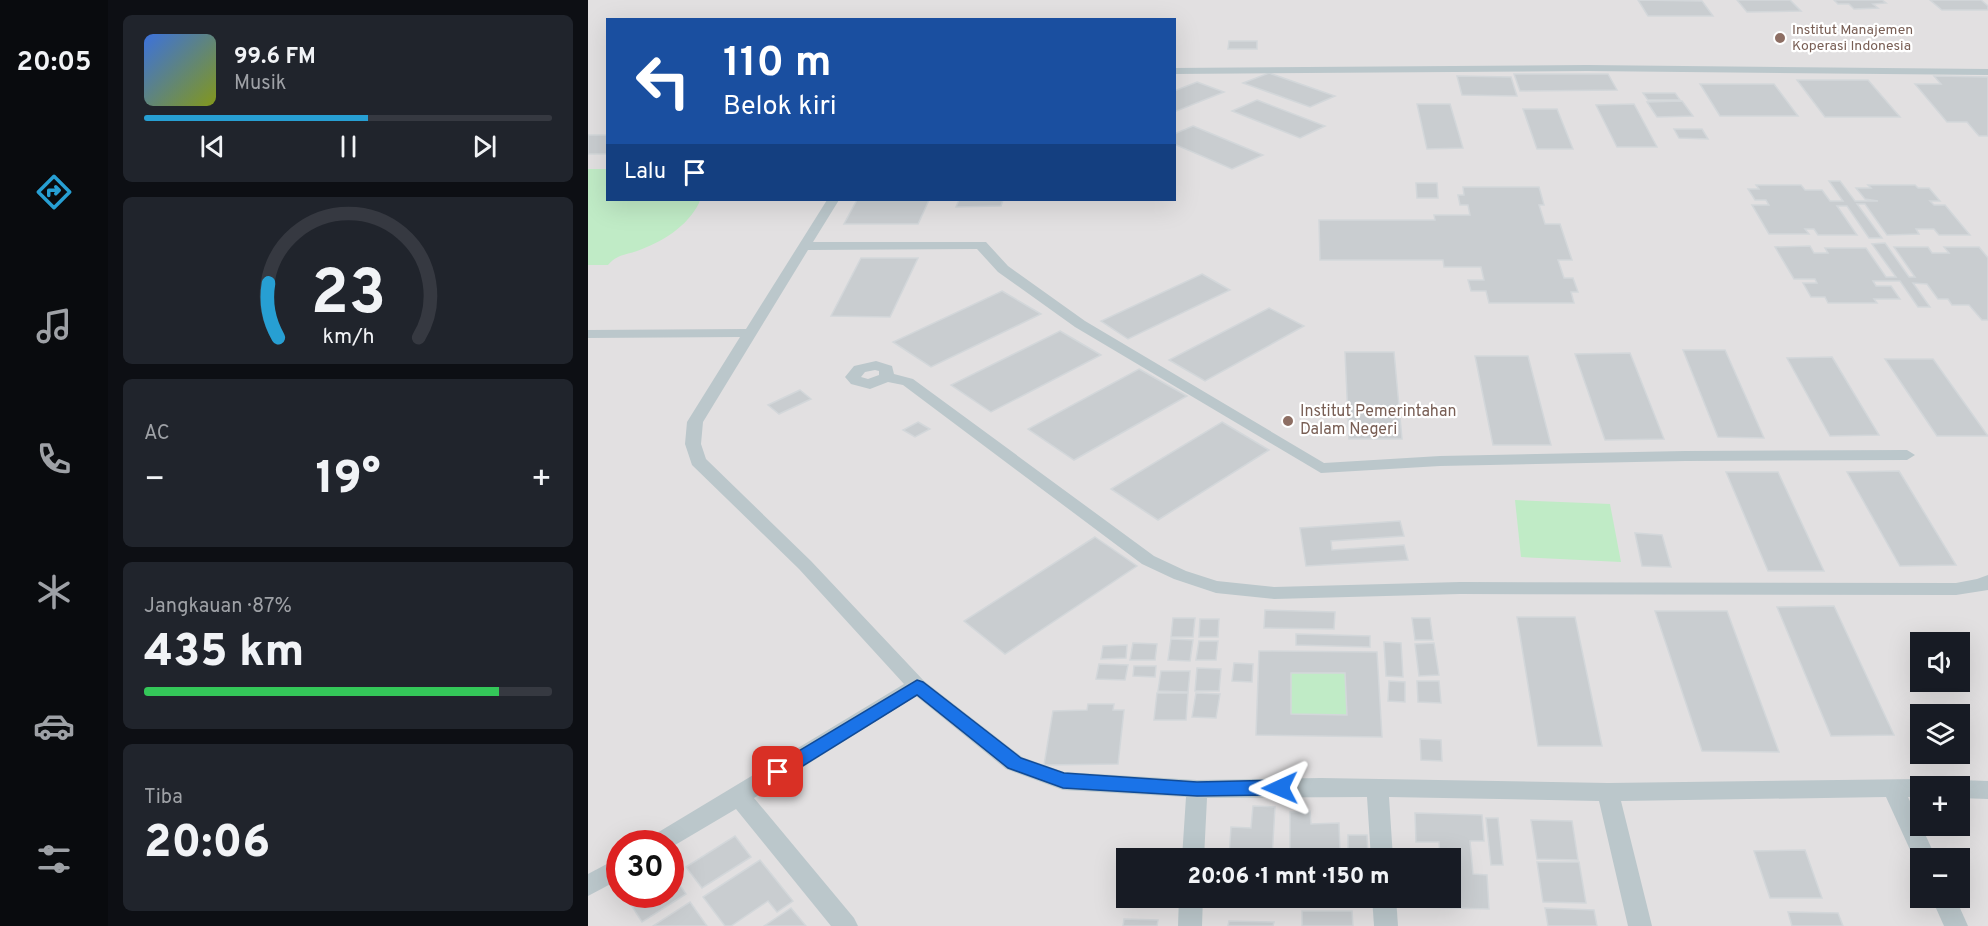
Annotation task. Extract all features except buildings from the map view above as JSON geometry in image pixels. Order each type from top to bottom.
[{"type":"street","points":[[1176,71],[1587,68],[1988,72]]},
{"type":"street","points":[[833,201],[695,423],[692,438],[693,451],[700,465],[805,565],[917,686],[1014,763],[1063,781],[1197,789],[1377,788],[1608,792],[1910,788]]},
{"type":"street","points":[[805,246],[981,245],[1003,269],[1080,324],[1321,468],[1440,461],[1907,455]]},
{"type":"street","points":[[588,334],[750,333]]},
{"type":"street","points":[[886,377],[908,382],[1148,560],[1180,575],[1216,587],[1274,592],[1460,588],[1956,589],[1983,585],[1988,581]]},
{"type":"street","points":[[682,830],[917,686]]},
{"type":"street","points":[[1377,788],[1381,848]]},
{"type":"street","points":[[1893,788],[1920,848]]},
{"type":"street","points":[[1194,848],[1197,789]]},
{"type":"street","points":[[1970,789],[1988,790]]},
{"type":"street","points":[[1608,792],[1640,926]]},
{"type":"street","points":[[739,796],[846,926]]},
{"type":"street","points":[[588,886],[606,875]]},
{"type":"street","points":[[1190,926],[1191,908]]},
{"type":"street","points":[[1385,908],[1386,926]]},
{"type":"street","points":[[1948,908],[1956,926]]},
{"type":"shaded area","name":"Institut Pemerintahan Dalam Negeri","points":[[588,0],[1988,0],[1988,926],[588,926]]},
{"type":"green space","points":[[588,169],[606,169],[606,201],[700,201],[694,212],[673,233],[646,247],[618,257],[608,265],[588,265]]},
{"type":"green space","points":[[1515,500],[1610,504],[1621,562],[1521,557]]},
{"type":"green space","points":[[1291,673],[1345,673],[1347,715],[1291,714]]},
{"type":"place","name":"Institut Manajemen Koperasi Indonesia","points":[[1780,38]]},
{"type":"place","name":"Institut Pemerintahan Dalam Negeri","points":[[1288,421]]},
{"type":"route","points":[[778,772],[917,686],[1014,763],[1063,781],[1197,789],[1280,788]]}]
